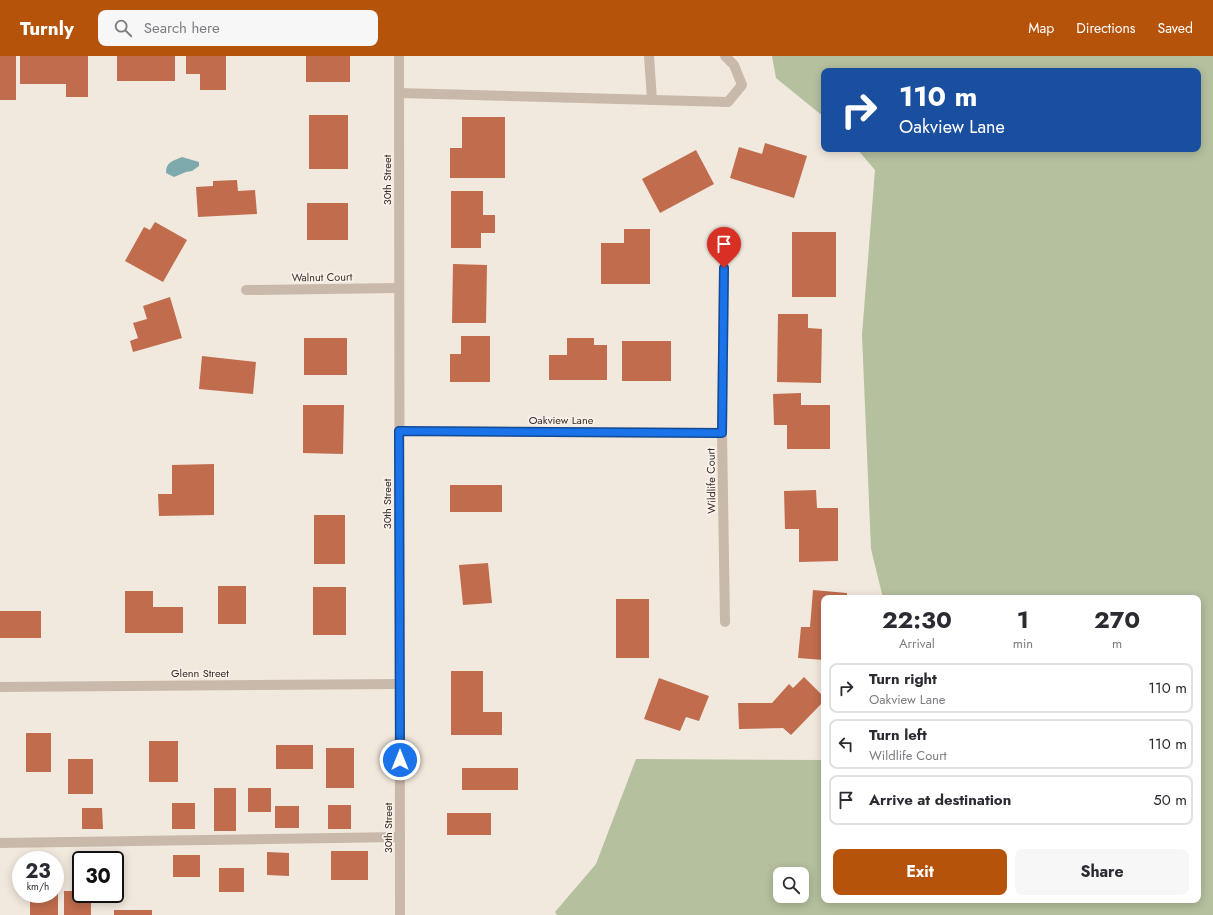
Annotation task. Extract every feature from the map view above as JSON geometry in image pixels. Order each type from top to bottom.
[{"type":"street","name":"30th Street","points":[[399,56],[400,915]]},
{"type":"street","points":[[649,56],[652,100]]},
{"type":"street","points":[[399,93],[728,102],[742,85],[734,65],[725,56]]},
{"type":"street","name":"Wildlife Court","points":[[724,268],[722,433],[725,622]]},
{"type":"street","name":"Walnut Court","points":[[246,290],[399,288]]},
{"type":"street","name":"Oakview Lane","points":[[399,431],[722,433]]},
{"type":"street","name":"Glenn Street","points":[[0,687],[400,684]]},
{"type":"street","points":[[0,842],[400,836]]},
{"type":"green space","points":[[772,56],[1213,56],[1213,915],[557,915],[555,912],[596,864],[636,759],[821,760],[821,903],[1201,903],[1201,595],[882,595],[871,549],[862,335],[875,170],[860,152],[1201,152],[1201,68],[821,68],[821,115],[776,78]]},
{"type":"water","points":[[182,157],[199,162],[199,166],[192,171],[174,177],[166,173],[168,164]]},
{"type":"building","points":[[0,56],[16,56],[16,100],[0,100]]},
{"type":"building","points":[[20,56],[88,56],[88,97],[66,97],[66,84],[20,84]]},
{"type":"building","points":[[117,56],[175,56],[175,81],[117,81]]},
{"type":"building","points":[[186,56],[226,56],[226,90],[200,90],[200,74],[186,74]]},
{"type":"building","points":[[306,56],[350,56],[350,82],[306,82]]},
{"type":"building","points":[[309,115],[348,115],[348,169],[309,169]]},
{"type":"building","points":[[462,117],[505,117],[505,178],[450,178],[450,148],[462,148]]},
{"type":"building","points":[[765,143],[807,156],[794,198],[730,178],[739,147],[762,154]]},
{"type":"building","points":[[696,150],[714,184],[660,213],[642,179]]},
{"type":"building","points":[[237,180],[238,191],[255,190],[257,214],[198,217],[196,187],[213,186],[213,181]]},
{"type":"building","points":[[451,191],[483,191],[483,215],[495,215],[495,233],[481,233],[481,248],[451,248]]},
{"type":"building","points":[[307,203],[348,203],[348,240],[307,240]]},
{"type":"building","points":[[155,222],[187,240],[163,282],[125,261],[144,227],[150,230]]},
{"type":"building","points":[[624,229],[650,229],[650,284],[601,284],[601,243],[624,243]]},
{"type":"building","points":[[792,232],[836,232],[836,297],[792,297]]},
{"type":"building","points":[[453,264],[487,265],[486,323],[452,323]]},
{"type":"building","points":[[170,297],[182,338],[133,352],[130,341],[138,338],[133,323],[147,319],[143,306]]},
{"type":"building","points":[[778,314],[808,314],[808,328],[822,329],[821,383],[777,382]]},
{"type":"building","points":[[461,336],[490,336],[490,382],[450,382],[450,354],[461,354]]},
{"type":"building","points":[[304,338],[347,338],[347,375],[304,375]]},
{"type":"building","points":[[567,338],[594,338],[594,345],[607,345],[607,380],[549,380],[549,355],[567,355]]},
{"type":"building","points":[[622,341],[671,341],[671,381],[622,381]]},
{"type":"building","points":[[202,356],[256,362],[253,394],[199,389]]},
{"type":"building","points":[[801,393],[801,405],[830,405],[830,449],[787,449],[787,425],[774,425],[773,394]]},
{"type":"building","points":[[303,405],[344,405],[343,454],[303,453]]},
{"type":"building","points":[[214,464],[214,515],[159,516],[158,494],[172,494],[172,465]]},
{"type":"building","points":[[450,485],[502,485],[502,512],[450,512]]},
{"type":"building","points":[[816,490],[817,508],[838,508],[838,561],[799,562],[799,529],[785,529],[784,491]]},
{"type":"building","points":[[314,515],[345,515],[345,564],[314,564]]},
{"type":"building","points":[[488,563],[492,603],[463,605],[459,565]]},
{"type":"building","points":[[218,586],[246,586],[246,624],[218,624]]},
{"type":"building","points":[[313,587],[346,587],[346,635],[313,635]]},
{"type":"building","points":[[813,590],[847,593],[847,595],[821,595],[821,660],[798,658],[801,627],[810,627]]},
{"type":"building","points":[[125,591],[153,591],[153,607],[183,607],[183,633],[125,633]]},
{"type":"building","points":[[616,599],[649,599],[649,658],[616,658]]},
{"type":"building","points":[[0,611],[41,611],[41,638],[0,638]]},
{"type":"building","points":[[451,671],[483,671],[483,712],[502,712],[502,735],[451,735]]},
{"type":"building","points":[[804,677],[821,694],[821,704],[791,735],[783,728],[739,729],[738,703],[772,703],[789,684],[793,688]]},
{"type":"building","points":[[659,678],[709,696],[699,721],[686,717],[680,731],[644,719]]},
{"type":"building","points":[[26,733],[51,733],[51,772],[26,772]]},
{"type":"building","points":[[149,741],[178,741],[178,782],[149,782]]},
{"type":"building","points":[[276,745],[313,745],[313,769],[276,769]]},
{"type":"building","points":[[326,748],[354,748],[354,788],[326,788]]},
{"type":"building","points":[[68,759],[93,759],[93,794],[68,794]]},
{"type":"building","points":[[462,768],[518,768],[518,790],[462,790]]},
{"type":"building","points":[[214,788],[236,788],[236,831],[214,831]]},
{"type":"building","points":[[248,788],[271,788],[271,812],[248,812]]},
{"type":"building","points":[[172,803],[195,803],[195,829],[172,829]]},
{"type":"building","points":[[328,805],[351,805],[351,829],[328,829]]},
{"type":"building","points":[[275,806],[299,806],[299,828],[275,828]]},
{"type":"building","points":[[82,808],[102,808],[103,829],[82,829]]},
{"type":"building","points":[[447,813],[491,813],[491,835],[447,835]]},
{"type":"building","points":[[331,851],[368,851],[368,880],[331,880]]},
{"type":"building","points":[[267,852],[289,853],[289,876],[267,875]]},
{"type":"building","points":[[173,855],[200,855],[200,877],[173,877]]},
{"type":"building","points":[[219,868],[244,868],[244,892],[219,892]]},
{"type":"building","points":[[64,891],[72,891],[72,903],[91,903],[91,915],[64,915]]},
{"type":"building","points":[[30,903],[58,903],[58,915],[30,915]]},
{"type":"building","points":[[114,910],[152,910],[152,915],[114,915]]},
{"type":"route","points":[[400,760],[399,431],[722,433],[724,268]]}]
